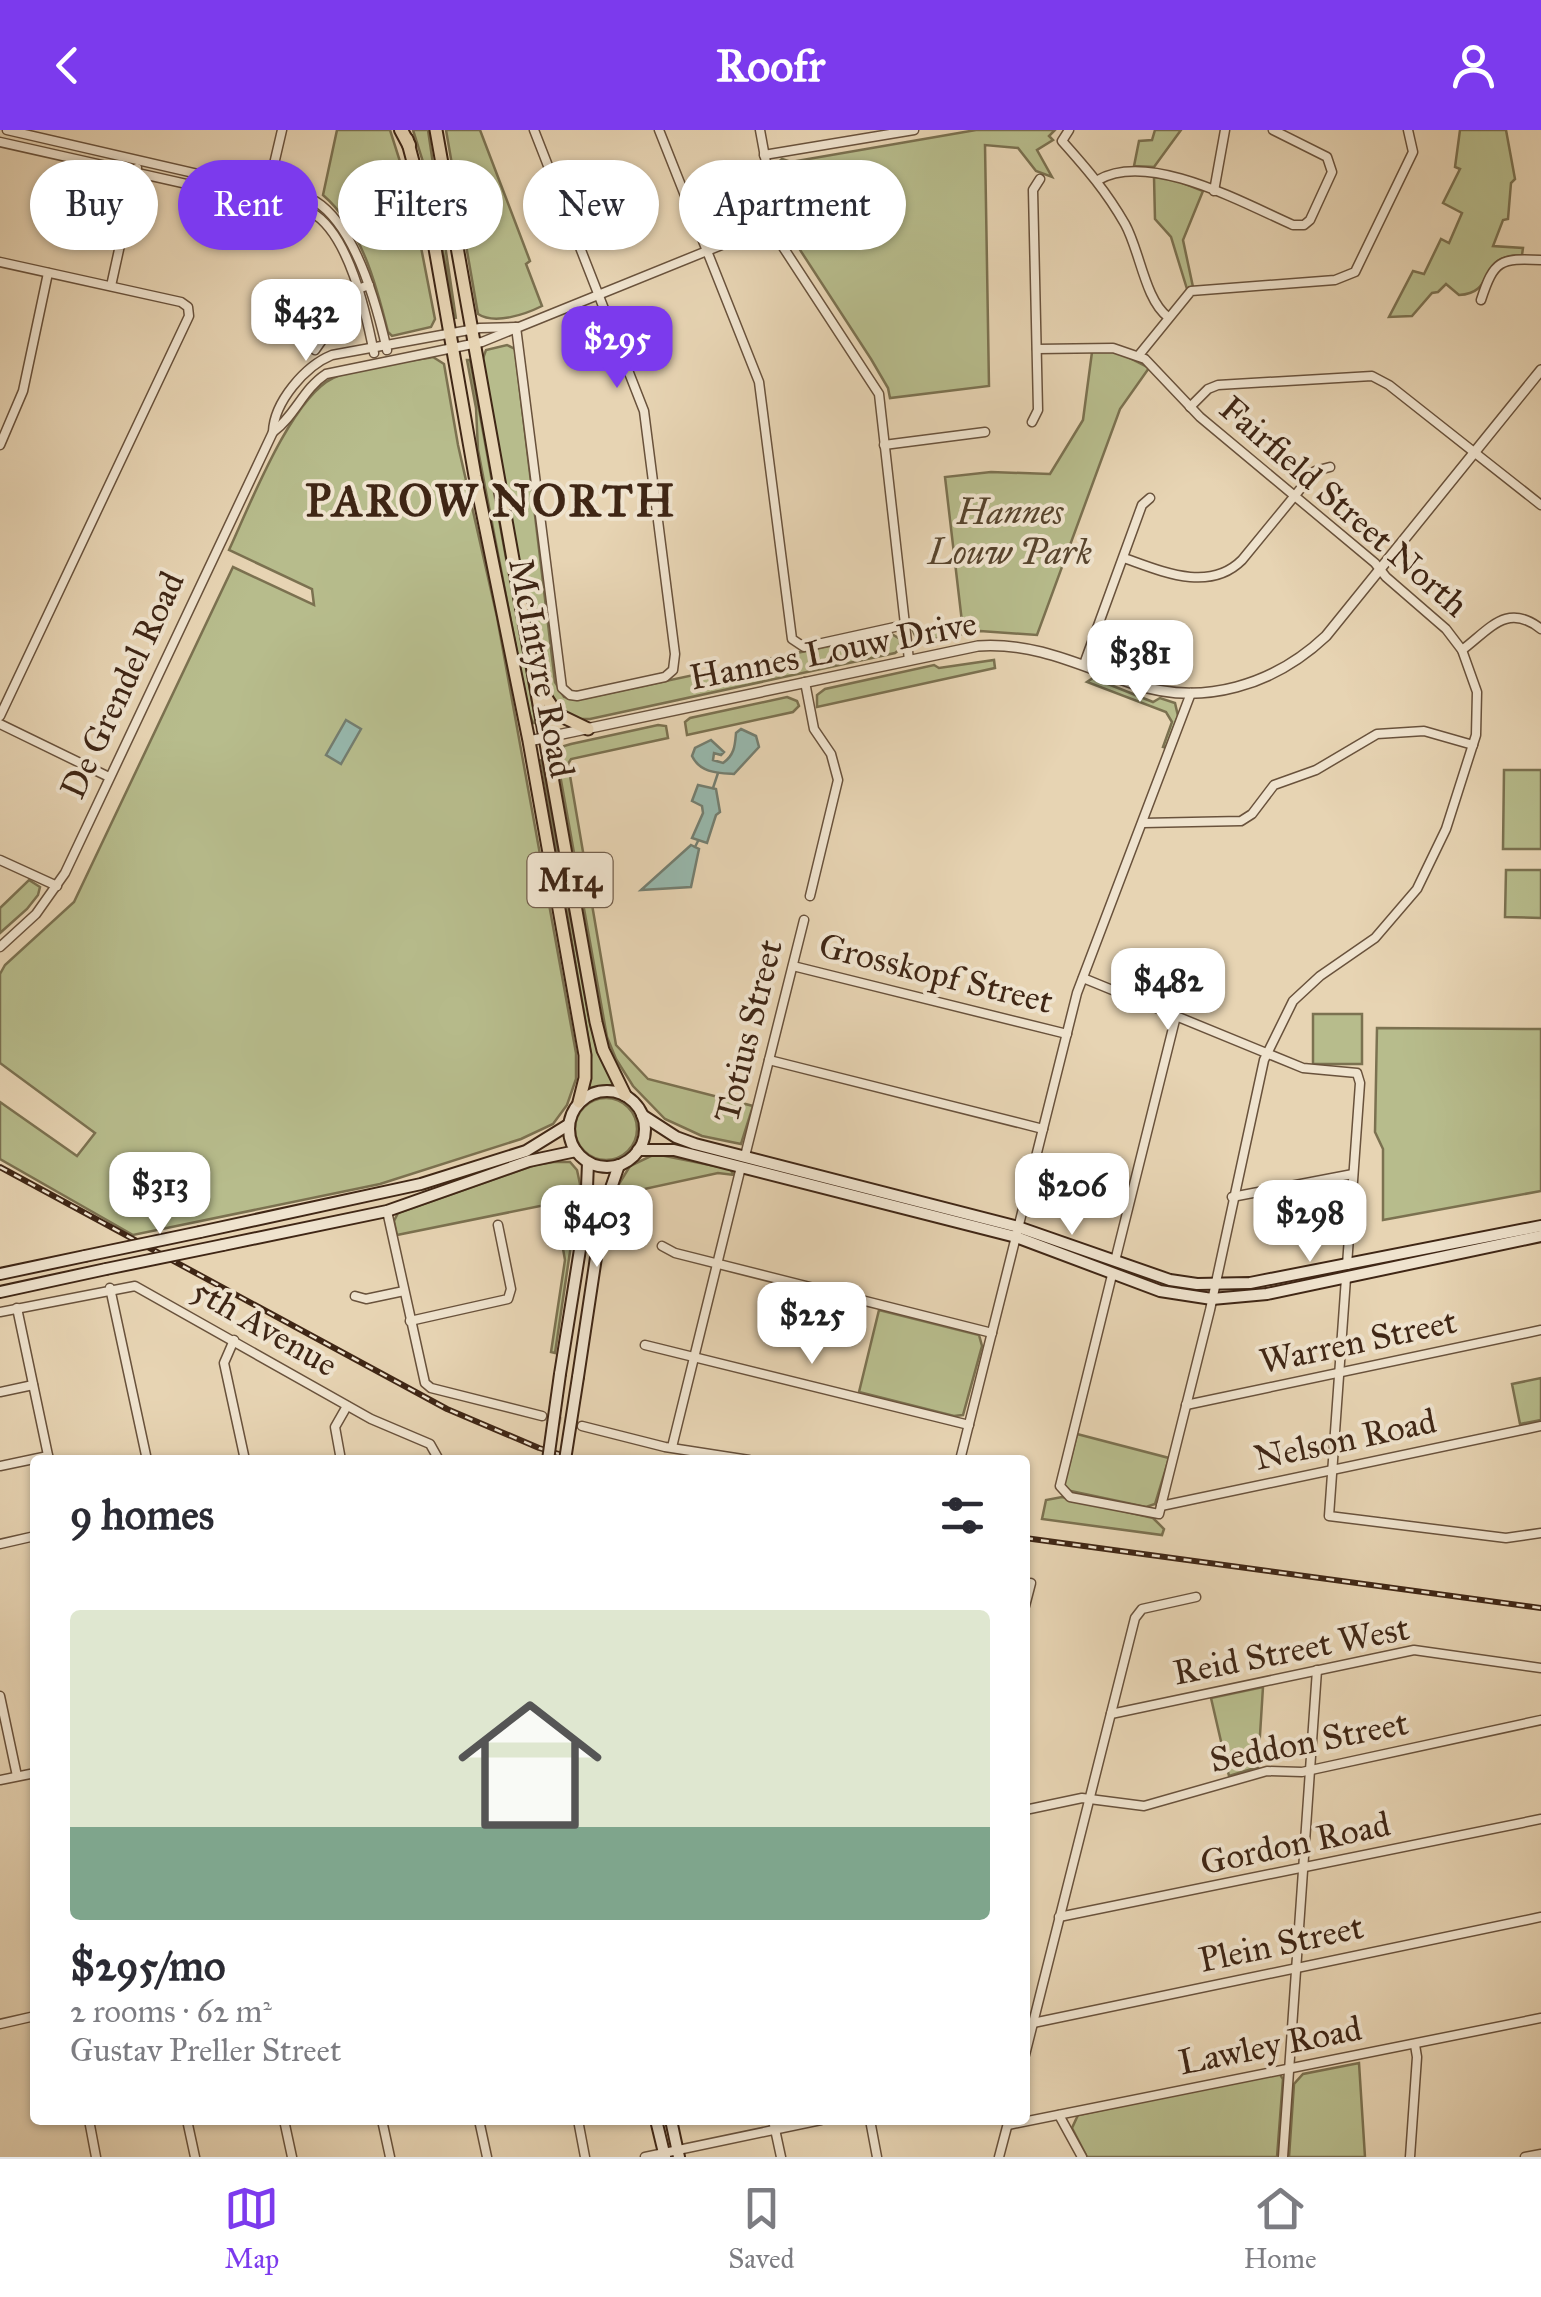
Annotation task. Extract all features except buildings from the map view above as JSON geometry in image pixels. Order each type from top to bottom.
[{"type":"highway","points":[[403,130],[409,145]]},
{"type":"main road","name":"McIntyre Road","points":[[436,130],[596,1022],[603,1050],[625,1095]]},
{"type":"main road","name":"McIntyre Road","points":[[409,145],[424,198],[474,476],[529,740],[585,1055],[579,1102]]},
{"type":"main road","points":[[534,673],[551,708],[588,729]]},
{"type":"main road","points":[[579,1102],[601,1091],[625,1095]]},
{"type":"main road","name":"M14","points":[[625,1095],[642,1114]]},
{"type":"main road","name":"M14","points":[[568,1125],[579,1102]]},
{"type":"main road","points":[[642,1114],[676,1136],[743,1162]]},
{"type":"main road","points":[[566,1455],[606,1195],[619,1165],[638,1150],[645,1133],[642,1114]]},
{"type":"main road","points":[[0,1274],[384,1194],[526,1151],[568,1125],[576,1151],[588,1162],[604,1167],[619,1165]]},
{"type":"main road","points":[[638,1150],[665,1149],[743,1162],[1017,1232],[1170,1280],[1214,1285],[1346,1272],[1541,1236]]},
{"type":"main road","points":[[0,1292],[387,1211],[529,1162],[576,1151]]},
{"type":"main road","points":[[549,1455],[586,1212],[588,1162]]},
{"type":"main road","points":[[1017,1232],[1160,1292],[1212,1299],[1266,1294],[1541,1226]]},
{"type":"main road","points":[[657,2125],[664,2155]]},
{"type":"main road","points":[[672,2125],[678,2153]]},
{"type":"street","points":[[7,130],[139,160]]},
{"type":"street","points":[[275,160],[282,130]]},
{"type":"street","points":[[516,327],[560,684],[567,693],[577,696],[670,674],[675,654],[644,411],[534,130]]},
{"type":"street","points":[[659,130],[759,382],[792,640],[804,647],[904,625]]},
{"type":"street","points":[[760,130],[765,160]]},
{"type":"street","points":[[764,155],[914,130]]},
{"type":"street","points":[[1068,130],[1062,137],[1064,144],[1098,180],[1134,242],[1154,305],[1168,317]]},
{"type":"street","points":[[1214,191],[1226,130]]},
{"type":"street","points":[[1098,180],[1118,172],[1162,174],[1294,225],[1304,225],[1332,172],[1332,163],[1273,130]]},
{"type":"street","points":[[1037,349],[1112,348],[1140,355],[1185,295],[1194,290],[1342,280],[1355,272],[1412,152],[1408,130]]},
{"type":"street","points":[[0,142],[82,160]]},
{"type":"street","points":[[1032,422],[1038,414],[1033,190],[1040,179]]},
{"type":"street","points":[[318,203],[335,217],[369,286],[388,360]]},
{"type":"street","points":[[318,215],[337,240],[358,289],[376,362]]},
{"type":"street","points":[[111,286],[119,250]]},
{"type":"street","points":[[786,250],[876,387],[908,660]]},
{"type":"street","name":"De Grendel Road","points":[[273,432],[286,422],[316,380],[335,371],[472,344],[706,251]]},
{"type":"street","points":[[1481,300],[1492,270],[1499,264],[1516,259],[1541,260]]},
{"type":"street","points":[[0,262],[180,302],[188,307],[187,323],[0,716]]},
{"type":"street","points":[[0,445],[23,391],[48,273]]},
{"type":"street","points":[[315,350],[358,289],[369,286]]},
{"type":"street","name":"De Grendel Road","points":[[0,947],[36,914],[57,886],[273,432],[275,417],[311,367],[332,355],[449,333],[516,327]]},
{"type":"street","name":"Fairfield Street North","points":[[1140,355],[1190,407],[1446,628],[1462,650],[1477,692],[1478,725],[1446,830],[1417,889],[1375,938],[1293,1000],[1268,1052],[1160,1510]]},
{"type":"street","name":"Hannes Louw Drive","points":[[529,740],[908,660],[998,645],[1037,649],[1142,686],[1191,693],[1251,684],[1298,660],[1326,636],[1541,370]]},
{"type":"street","points":[[1190,407],[1208,389],[1218,385],[1372,376],[1389,384],[1541,505]]},
{"type":"street","points":[[884,445],[984,432]]},
{"type":"street","points":[[1124,558],[1179,577],[1223,572],[1242,560],[1317,468],[1330,466]]},
{"type":"street","points":[[1084,664],[1142,505],[1150,498]]},
{"type":"street","points":[[1462,650],[1510,616],[1524,617],[1541,629]]},
{"type":"street","points":[[805,682],[814,730],[832,754],[838,780],[810,896]]},
{"type":"street","points":[[961,1455],[1066,1034],[1083,978],[1191,693]]},
{"type":"street","points":[[0,724],[109,777]]},
{"type":"street","points":[[1143,823],[1241,821],[1252,814],[1274,784],[1316,770],[1383,732],[1424,731],[1473,744]]},
{"type":"street","points":[[0,860],[57,886]]},
{"type":"street","name":"Totius Street","points":[[672,1447],[804,920]]},
{"type":"street","name":"Grosskopf Street","points":[[793,966],[1066,1034]]},
{"type":"street","points":[[1083,978],[1306,1068],[1350,1070],[1358,1074],[1329,1516],[1506,1538],[1541,1534]]},
{"type":"street","points":[[1114,1261],[1176,1016]]},
{"type":"street","points":[[769,1060],[1043,1129]]},
{"type":"street","points":[[1232,1198],[1352,1174]]},
{"type":"street","points":[[387,1211],[421,1376],[428,1386],[542,1416]]},
{"type":"street","points":[[410,1321],[508,1299],[512,1289],[498,1224]]},
{"type":"street","points":[[662,1246],[675,1253],[992,1333]]},
{"type":"street","points":[[1112,1275],[1060,1486],[1070,1497],[1160,1510]]},
{"type":"street","points":[[110,1288],[146,1455]]},
{"type":"street","name":"5th Avenue","points":[[0,1312],[110,1288],[142,1288],[347,1406],[430,1444],[437,1455]]},
{"type":"street","points":[[355,1296],[366,1299],[404,1291]]},
{"type":"street","points":[[17,1308],[47,1455]]},
{"type":"street","name":"Warren Street","points":[[1186,1405],[1541,1330]]},
{"type":"street","points":[[234,1340],[224,1364],[243,1455]]},
{"type":"street","points":[[645,1345],[968,1426]]},
{"type":"street","points":[[0,1392],[33,1385]]},
{"type":"street","points":[[340,1455],[335,1427],[347,1406]]},
{"type":"street","points":[[582,1426],[719,1455]]},
{"type":"street","name":"Nelson Road","points":[[1160,1510],[1541,1426]]},
{"type":"street","points":[[0,1466],[30,1461]]},
{"type":"street","points":[[0,1544],[30,1537]]},
{"type":"street","points":[[1030,2035],[1139,1611],[1196,1597]]},
{"type":"street","name":"Reid Street West","points":[[1111,1714],[1414,1650],[1541,1668]]},
{"type":"street","points":[[1283,2157],[1317,1670]]},
{"type":"street","points":[[0,1696],[17,1776]]},
{"type":"street","name":"Seddon Street","points":[[1089,1798],[1142,1807],[1268,1771],[1310,1770],[1541,1720]]},
{"type":"street","points":[[0,1780],[30,1773]]},
{"type":"street","points":[[1030,1809],[1089,1798]]},
{"type":"street","name":"Gordon Road","points":[[1060,1918],[1541,1819]]},
{"type":"street","name":"Plein Street","points":[[1033,2023],[1541,1917]]},
{"type":"street","points":[[0,2024],[30,2017]]},
{"type":"street","name":"Lawley Road","points":[[1030,2120],[1541,2018]]},
{"type":"street","points":[[1410,2157],[1418,2057],[1415,2046]]},
{"type":"street","points":[[1059,2115],[1082,2157]]},
{"type":"street","points":[[89,2125],[96,2157]]},
{"type":"street","points":[[189,2125],[195,2157]]},
{"type":"street","points":[[285,2125],[292,2157]]},
{"type":"street","points":[[383,2125],[390,2157]]},
{"type":"street","points":[[480,2125],[487,2157]]},
{"type":"street","points":[[579,2125],[585,2157]]},
{"type":"street","points":[[645,2157],[678,2153],[774,2125],[780,2157]]},
{"type":"street","points":[[871,2125],[878,2157]]},
{"type":"street","points":[[1000,2157],[1008,2125]]},
{"type":"street","points":[[1525,2157],[1538,2155]]},
{"type":"green space","points":[[337,130],[390,130],[400,160],[338,160],[338,212],[323,195]]},
{"type":"green space","points":[[413,130],[428,130],[432,160],[422,160]]},
{"type":"green space","points":[[446,130],[480,130],[491,160],[451,160]]},
{"type":"green space","points":[[976,130],[1055,130],[1049,136],[1053,140],[1037,150],[1052,177],[1036,171],[1018,148],[985,145],[989,386],[890,398],[871,359],[800,250],[906,250],[906,160],[803,160]]},
{"type":"green space","points":[[1155,130],[1181,130],[1154,167],[1134,166],[1139,141],[1152,140]]},
{"type":"green space","points":[[1460,130],[1506,130],[1515,179],[1511,183],[1508,219],[1503,220],[1493,246],[1523,248],[1522,255],[1498,261],[1471,293],[1459,295],[1446,284],[1432,293],[1412,316],[1389,317],[1413,271],[1424,274],[1441,239],[1449,243],[1462,213],[1443,203],[1460,169],[1455,167]]},
{"type":"green space","points":[[1154,177],[1173,179],[1203,191],[1183,240],[1193,287],[1187,289],[1171,237],[1155,219]]},
{"type":"green space","points":[[503,190],[542,306],[502,318],[478,314],[467,250],[503,250]]},
{"type":"green space","points":[[362,250],[422,250],[435,319],[431,327],[392,336]]},
{"type":"green space","points":[[442,250],[446,250],[456,319]]},
{"type":"green space","points":[[507,345],[515,349],[555,682],[564,697],[577,700],[890,633],[900,639],[900,649],[590,719],[562,713],[546,685],[537,628],[516,550],[482,361],[486,350]]},
{"type":"green space","name":"Hannes Louw Park","points":[[1092,352],[1118,352],[1149,368],[1120,409],[1037,635],[980,631],[918,642],[913,631],[962,622],[945,477],[991,472],[1050,474],[1083,420]]},
{"type":"green space","points":[[433,357],[444,364],[497,617],[576,1053],[576,1079],[567,1105],[553,1124],[521,1139],[380,1184],[133,1235],[0,1159],[0,1102],[77,1156],[95,1133],[0,1063],[0,974],[74,902],[233,567],[314,605],[312,589],[229,550],[273,455],[302,407],[317,389],[345,373]]},
{"type":"green space","points":[[467,360],[536,723],[528,710],[478,450],[476,408]]},
{"type":"green space","points":[[994,660],[995,668],[817,707],[817,695],[825,689],[934,665],[939,668]]},
{"type":"green space","points":[[1093,678],[1153,702],[1160,698],[1175,703],[1178,716],[1166,748],[1163,747],[1172,722],[1166,712],[1087,682]]},
{"type":"green space","points":[[787,697],[799,706],[793,712],[687,735],[685,722],[690,718]]},
{"type":"green space","points":[[666,726],[668,738],[571,759],[568,764],[616,1045],[648,1079],[753,1106],[741,1144],[702,1136],[665,1119],[633,1086],[607,1037],[557,758],[564,746]]},
{"type":"green space","points":[[541,759],[591,1027],[614,1085],[589,1088],[591,1055]]},
{"type":"green space","points":[[1504,770],[1541,770],[1541,849],[1503,849]]},
{"type":"green space","points":[[1506,870],[1541,870],[1541,918],[1505,917]]},
{"type":"green space","points":[[29,880],[40,887],[38,895],[0,933],[0,908]]},
{"type":"green space","points":[[1313,1014],[1362,1014],[1362,1064],[1313,1064]]},
{"type":"green space","points":[[1377,1028],[1541,1029],[1541,1191],[1383,1220],[1383,1149],[1375,1132]]},
{"type":"green space","points":[[606,1098],[628,1107],[637,1129],[628,1151],[606,1160],[584,1151],[575,1129],[584,1107]]},
{"type":"green space","points":[[655,1154],[730,1169],[734,1175],[718,1173],[617,1195],[614,1192],[630,1166]]},
{"type":"green space","points":[[570,1162],[577,1170],[580,1184],[555,1353],[551,1352],[565,1260],[555,1203],[397,1235],[394,1221],[398,1213],[535,1165]]},
{"type":"green space","points":[[879,1310],[979,1335],[982,1346],[963,1415],[859,1392]]},
{"type":"green space","points":[[1541,1378],[1541,1420],[1520,1424],[1512,1384]]},
{"type":"green space","points":[[1077,1434],[1169,1458],[1155,1504],[1146,1507],[1066,1490]]},
{"type":"green space","points":[[1062,1497],[1153,1518],[1164,1529],[1162,1535],[1042,1519],[1046,1500]]},
{"type":"green space","points":[[1263,1687],[1258,1767],[1229,1776],[1211,1698]]},
{"type":"green space","points":[[1359,2063],[1365,2157],[1289,2157],[1294,2084],[1303,2074]]},
{"type":"green space","points":[[1279,2073],[1283,2079],[1277,2157],[1087,2157],[1072,2128],[1078,2115]]},
{"type":"water","points":[[346,720],[361,729],[341,764],[326,755]]},
{"type":"water","points":[[741,729],[756,736],[759,747],[734,774],[710,771],[695,762],[695,748],[711,740],[724,752],[714,753],[713,760],[723,763],[732,753],[736,733]]},
{"type":"water","points":[[698,785],[716,789],[720,812],[707,843],[692,838],[703,813],[702,806],[692,801]]},
{"type":"water","points":[[691,845],[699,849],[691,887],[641,890]]},
{"type":"waterway","points":[[713,788],[718,773]]},
{"type":"waterway","points":[[695,847],[698,841]]},
{"type":"tunnel","points":[[542,1416],[582,1426]]},
{"type":"railway","points":[[0,1167],[447,1409],[562,1455]]},
{"type":"railway","points":[[1030,1539],[1541,1608]]},
{"type":"district","name":"PAROW NORTH","points":[[491,500]]}]
